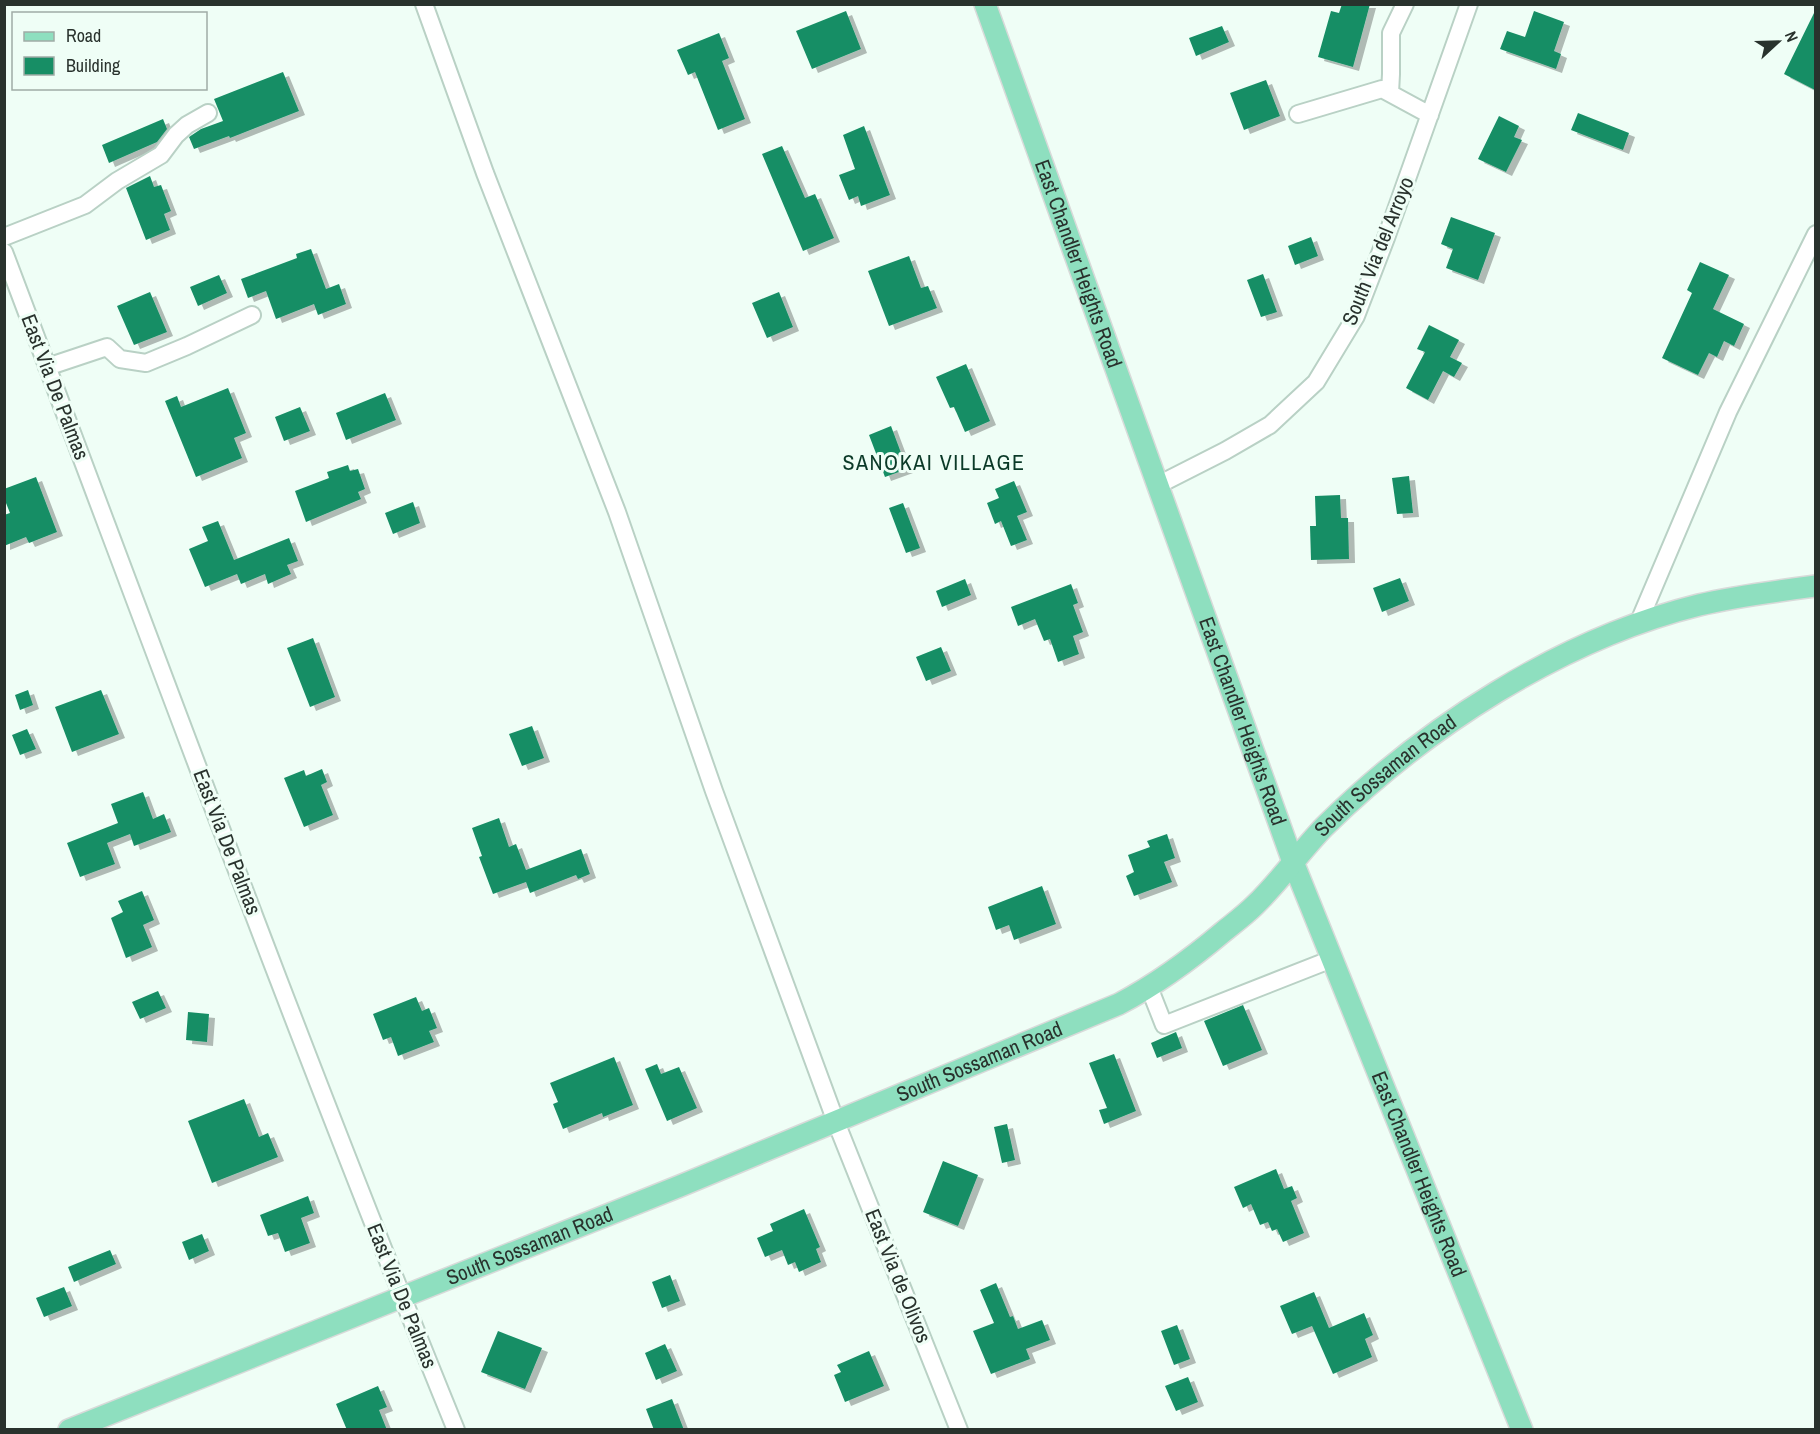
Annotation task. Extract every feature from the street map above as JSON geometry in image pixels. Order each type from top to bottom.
[{"type":"main road","name":"East Chandler Heights Road","points":[[985,4],[1293,862],[1522,1430]]},
{"type":"main road","name":"South Sossaman Road","points":[[69,1430],[836,1122],[1119,1004],[1149,987],[1199,952],[1255,905],[1324,828],[1372,784],[1445,726],[1512,683],[1578,649],[1638,624],[1699,605],[1773,591],[1815,586]]},
{"type":"street","name":"East Via de Olivos","points":[[423,4],[485,172],[617,512],[714,791],[836,1122],[959,1430]]},
{"type":"street","points":[[1390,93],[1391,33],[1405,4]]},
{"type":"street","name":"South Via del Arroyo","points":[[1158,485],[1225,451],[1270,424],[1316,382],[1356,316],[1469,4]]},
{"type":"street","points":[[1298,114],[1382,89],[1430,115]]},
{"type":"street","points":[[4,237],[85,205],[117,181],[161,155],[176,135],[208,113]]},
{"type":"street","points":[[1638,624],[1728,412],[1815,234]]},
{"type":"street","name":"East Via De Palmas","points":[[4,252],[272,962],[401,1296],[456,1430]]},
{"type":"street","points":[[48,366],[107,347],[120,359],[146,363],[252,315]]},
{"type":"street","points":[[1149,987],[1164,1025],[1332,959]]},
{"type":"building","points":[[1342,4],[1370,4],[1353,67],[1318,57],[1331,11],[1339,13]]},
{"type":"building","points":[[846,11],[861,49],[812,69],[796,31]]},
{"type":"building","points":[[1534,11],[1564,22],[1554,51],[1561,54],[1556,69],[1500,49],[1507,31],[1525,37]]},
{"type":"building","points":[[1815,11],[1815,90],[1784,74]]},
{"type":"building","points":[[1222,26],[1229,42],[1196,56],[1189,38]]},
{"type":"building","points":[[719,33],[729,58],[722,61],[745,119],[718,130],[695,72],[688,75],[677,50]]},
{"type":"building","points":[[283,72],[299,111],[230,138],[229,136],[194,149],[189,137],[201,129],[223,121],[214,99]]},
{"type":"building","points":[[1266,80],[1280,116],[1244,130],[1230,93]]},
{"type":"building","points":[[1578,113],[1629,133],[1623,150],[1571,130]]},
{"type":"building","points":[[1499,116],[1519,126],[1514,137],[1522,140],[1506,172],[1478,159]]},
{"type":"building","points":[[163,119],[167,129],[157,142],[109,163],[102,145]]},
{"type":"building","points":[[864,126],[890,195],[861,206],[858,196],[849,200],[839,175],[855,169],[843,135]]},
{"type":"building","points":[[782,146],[805,198],[815,194],[834,238],[803,251],[762,154]]},
{"type":"building","points":[[150,176],[154,187],[161,185],[171,211],[164,214],[170,230],[146,240],[126,188]]},
{"type":"building","points":[[1451,217],[1495,233],[1478,280],[1446,268],[1453,249],[1441,244]]},
{"type":"building","points":[[1311,237],[1318,256],[1295,265],[1288,246]]},
{"type":"building","points":[[311,249],[326,289],[339,284],[346,304],[318,315],[314,304],[276,319],[266,291],[248,298],[241,279],[297,258],[296,254]]},
{"type":"building","points":[[909,256],[921,288],[928,286],[937,308],[889,326],[868,271]]},
{"type":"building","points":[[1700,262],[1729,275],[1713,309],[1744,324],[1734,346],[1724,341],[1717,357],[1709,353],[1698,375],[1662,358],[1692,293],[1687,290]]},
{"type":"building","points":[[1263,274],[1277,312],[1261,317],[1247,280]]},
{"type":"building","points":[[219,275],[227,293],[198,306],[190,287]]},
{"type":"building","points":[[150,292],[167,332],[134,345],[117,306]]},
{"type":"building","points":[[779,292],[793,327],[767,338],[752,303]]},
{"type":"building","points":[[1429,325],[1459,340],[1450,357],[1462,363],[1454,377],[1443,371],[1428,400],[1406,388],[1425,352],[1417,349]]},
{"type":"building","points":[[966,364],[990,421],[965,432],[954,407],[950,408],[936,377]]},
{"type":"building","points":[[228,388],[246,433],[234,438],[242,458],[196,477],[165,401],[177,396],[181,407]]},
{"type":"building","points":[[385,393],[396,420],[346,440],[336,413]]},
{"type":"building","points":[[300,407],[310,431],[284,441],[275,417]]},
{"type":"building","points":[[891,426],[907,469],[885,477],[869,435]]},
{"type":"building","points":[[348,465],[350,471],[358,469],[365,489],[358,492],[361,499],[306,522],[295,491],[329,478],[327,472]]},
{"type":"building","points":[[1409,476],[1413,513],[1397,514],[1392,478]]},
{"type":"building","points":[[36,477],[57,532],[29,543],[26,537],[4,546],[4,515],[10,513],[4,498],[4,489]]},
{"type":"building","points":[[1014,481],[1027,512],[1017,516],[1027,540],[1011,546],[1001,521],[995,524],[987,503],[999,498],[995,489]]},
{"type":"building","points":[[1340,495],[1341,518],[1348,518],[1349,559],[1311,560],[1310,526],[1316,526],[1315,496]]},
{"type":"building","points":[[413,502],[420,523],[393,534],[385,513]]},
{"type":"building","points":[[903,503],[920,548],[906,553],[889,508]]},
{"type":"building","points":[[218,521],[234,560],[289,538],[298,561],[287,565],[291,574],[268,584],[265,574],[241,584],[237,574],[205,587],[189,549],[208,541],[202,527]]},
{"type":"building","points":[[1400,578],[1409,601],[1382,612],[1373,588]]},
{"type":"building","points":[[965,579],[971,595],[942,607],[936,591]]},
{"type":"building","points":[[1071,584],[1078,603],[1073,605],[1083,632],[1073,636],[1079,654],[1058,662],[1050,639],[1044,641],[1035,619],[1018,626],[1011,607]]},
{"type":"building","points":[[313,638],[335,697],[310,707],[287,648]]},
{"type":"building","points":[[941,647],[951,671],[926,681],[916,657]]},
{"type":"building","points":[[28,690],[33,705],[20,710],[15,695]]},
{"type":"building","points":[[101,690],[119,734],[72,752],[55,707]]},
{"type":"building","points":[[532,726],[544,758],[522,766],[509,734]]},
{"type":"building","points":[[27,729],[36,749],[20,755],[12,735]]},
{"type":"building","points":[[322,769],[327,782],[321,785],[333,815],[304,827],[284,778],[304,770],[306,776]]},
{"type":"building","points":[[143,792],[153,819],[164,814],[171,832],[134,846],[130,834],[107,843],[115,864],[80,877],[67,843],[118,823],[111,804]]},
{"type":"building","points":[[499,818],[509,847],[516,844],[526,870],[581,849],[590,874],[578,879],[576,875],[530,893],[526,882],[493,894],[479,857],[482,856],[472,828]]},
{"type":"building","points":[[1167,834],[1175,858],[1164,862],[1172,882],[1134,896],[1126,876],[1134,872],[1128,855],[1150,847],[1147,841]]},
{"type":"building","points":[[1042,886],[1056,924],[1014,940],[1009,925],[996,930],[988,907]]},
{"type":"building","points":[[142,891],[154,920],[143,925],[152,947],[126,958],[111,918],[123,912],[118,901]]},
{"type":"building","points":[[158,991],[166,1008],[140,1019],[132,1002]]},
{"type":"building","points":[[416,997],[422,1011],[429,1008],[437,1028],[429,1031],[434,1042],[398,1056],[391,1037],[383,1040],[373,1014]]},
{"type":"building","points":[[1243,1005],[1262,1050],[1223,1066],[1204,1021]]},
{"type":"building","points":[[188,1012],[209,1014],[207,1042],[186,1040]]},
{"type":"building","points":[[1176,1032],[1182,1048],[1157,1058],[1151,1043]]},
{"type":"building","points":[[1114,1054],[1136,1111],[1104,1124],[1099,1110],[1107,1108],[1089,1063]]},
{"type":"building","points":[[614,1057],[633,1105],[603,1117],[602,1113],[563,1129],[553,1104],[558,1102],[550,1083]]},
{"type":"building","points":[[657,1064],[661,1074],[679,1067],[697,1108],[667,1121],[645,1069]]},
{"type":"building","points":[[244,1099],[259,1137],[268,1133],[278,1157],[212,1183],[188,1121]]},
{"type":"building","points":[[1007,1124],[1015,1160],[1002,1163],[994,1127]]},
{"type":"building","points":[[943,1161],[978,1175],[958,1226],[923,1212]]},
{"type":"building","points":[[1276,1169],[1284,1189],[1292,1186],[1297,1198],[1291,1201],[1304,1233],[1283,1242],[1277,1229],[1272,1231],[1268,1222],[1260,1225],[1251,1204],[1243,1208],[1234,1187]]},
{"type":"building","points":[[308,1196],[314,1213],[301,1218],[310,1243],[285,1252],[278,1233],[268,1236],[260,1215]]},
{"type":"building","points":[[804,1209],[820,1247],[816,1249],[821,1262],[799,1272],[795,1262],[788,1265],[782,1250],[765,1257],[757,1238],[773,1231],[770,1224]]},
{"type":"building","points":[[202,1234],[209,1251],[189,1260],[182,1242]]},
{"type":"building","points":[[110,1250],[116,1264],[74,1282],[68,1267]]},
{"type":"building","points":[[670,1275],[680,1301],[662,1308],[652,1282]]},
{"type":"building","points":[[996,1283],[1010,1317],[1013,1316],[1018,1329],[1042,1320],[1050,1340],[1026,1349],[1030,1359],[991,1374],[973,1331],[994,1323],[980,1290]]},
{"type":"building","points":[[64,1287],[72,1306],[44,1317],[36,1298]]},
{"type":"building","points":[[1314,1292],[1329,1328],[1364,1313],[1373,1335],[1365,1339],[1372,1357],[1333,1374],[1312,1326],[1292,1334],[1280,1306]]},
{"type":"building","points":[[1177,1325],[1190,1359],[1174,1365],[1161,1331]]},
{"type":"building","points":[[498,1331],[542,1348],[525,1389],[481,1372]]},
{"type":"building","points":[[665,1344],[677,1371],[656,1380],[645,1353]]},
{"type":"building","points":[[869,1351],[884,1386],[845,1402],[834,1375],[841,1372],[837,1365]]},
{"type":"building","points":[[1188,1377],[1198,1402],[1176,1411],[1165,1386]]},
{"type":"building","points":[[378,1386],[387,1407],[379,1410],[387,1430],[347,1430],[336,1404]]},
{"type":"building","points":[[672,1399],[684,1430],[654,1430],[646,1409]]},
{"type":"district","name":"SANOKAI VILLAGE","points":[[934,462]]}]
